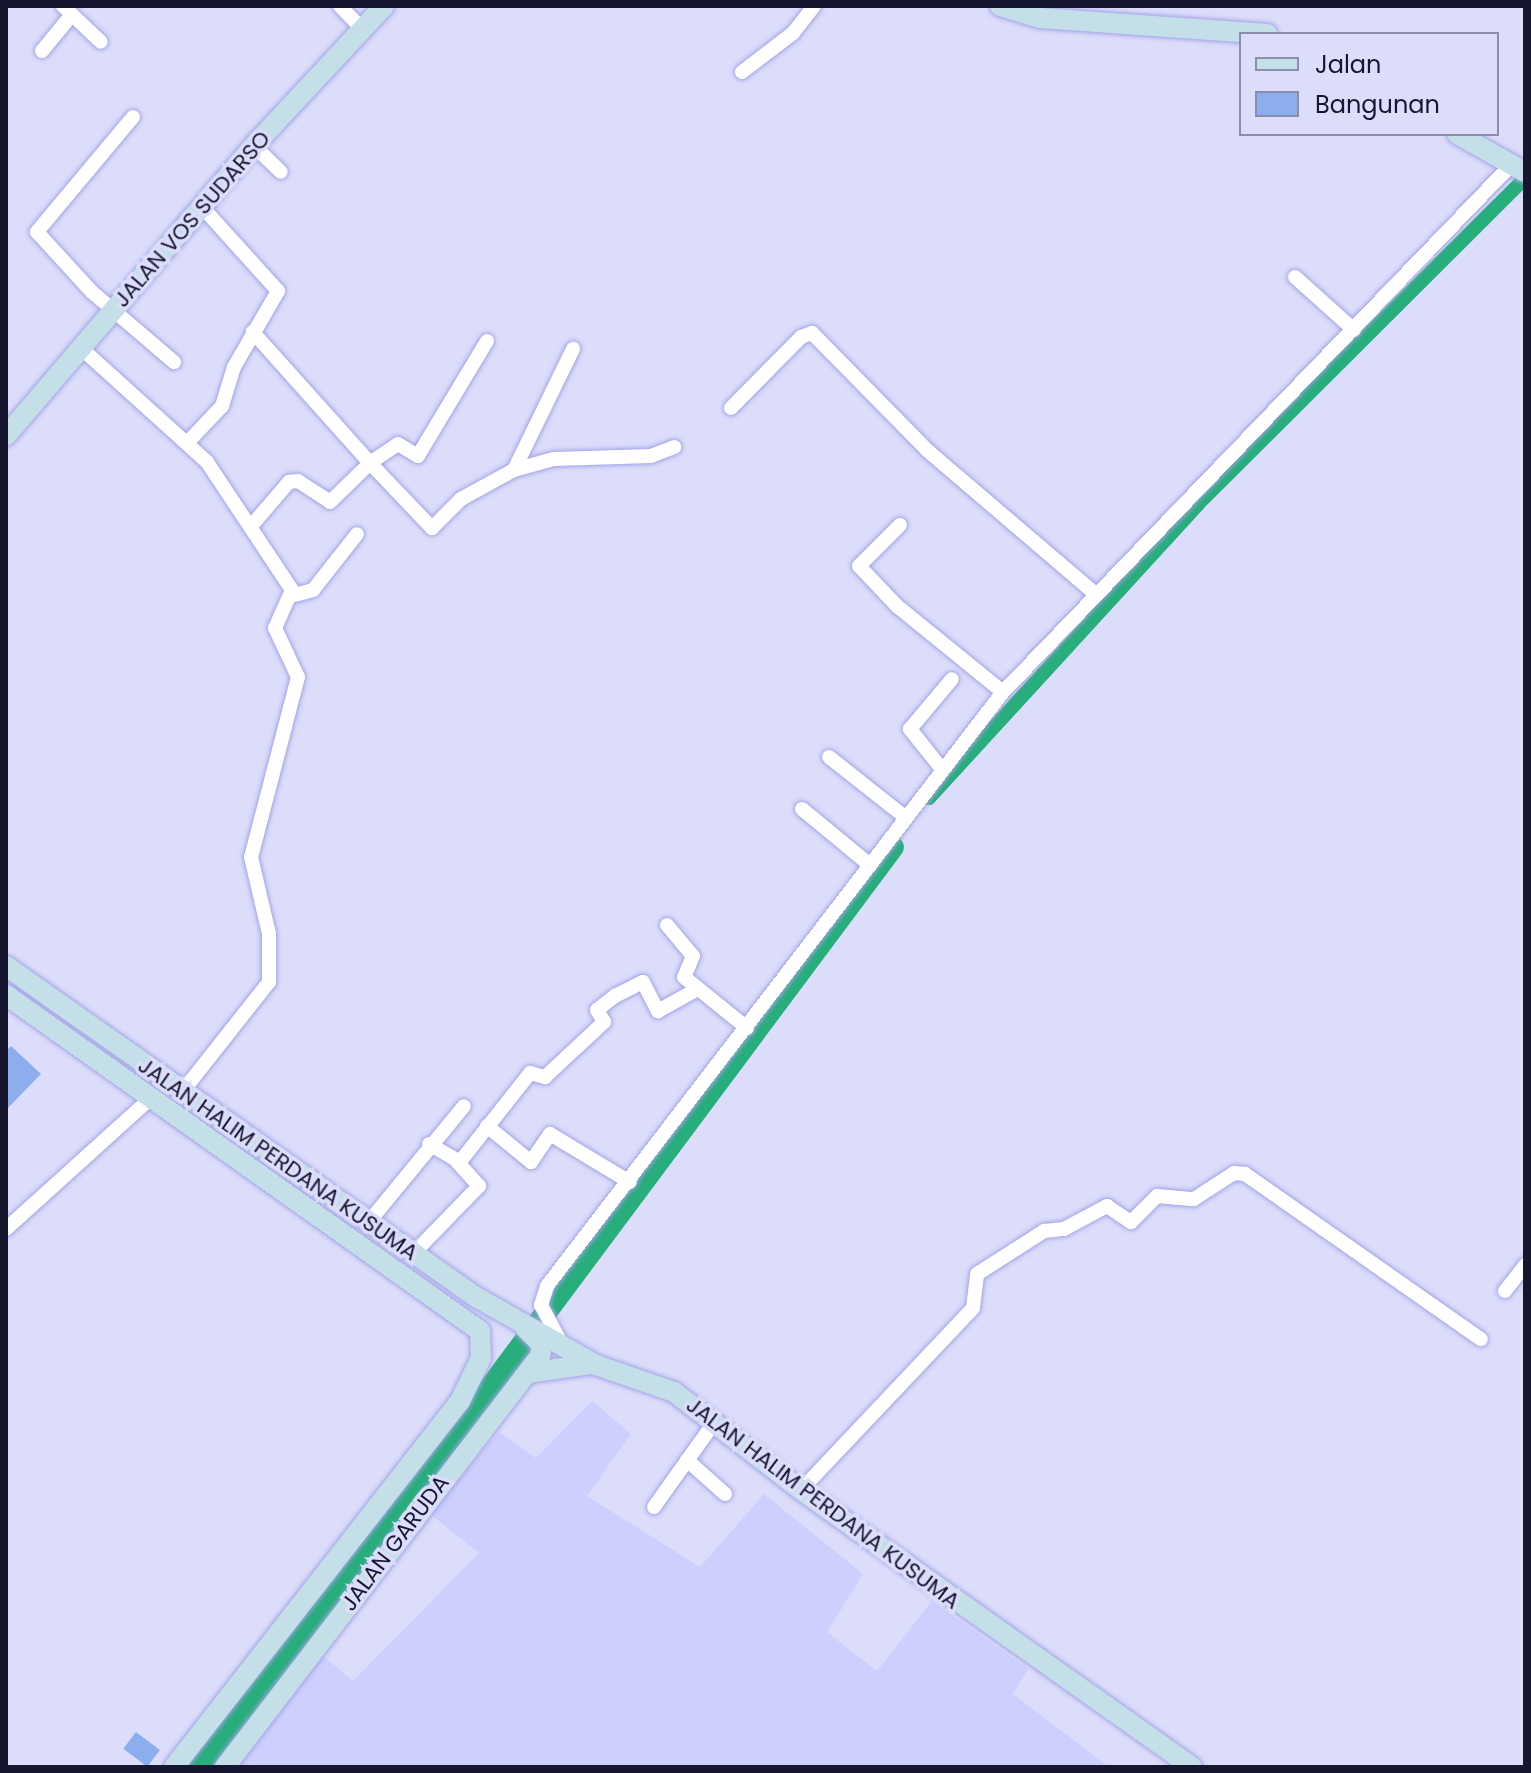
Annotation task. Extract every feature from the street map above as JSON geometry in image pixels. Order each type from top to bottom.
[{"type":"main road","name":"JALAN VOS SUDARSO","points":[[6,436],[254,146],[384,6]]},
{"type":"main road","points":[[1000,6],[1040,18],[1239,32]]},
{"type":"main road","points":[[1461,136],[1520,163]]},
{"type":"main road","name":"JALAN HALIM PERDANA KUSUMA","points":[[6,966],[413,1254],[596,1365],[674,1392],[801,1490],[1192,1767]]},
{"type":"main road","points":[[29,1012],[42,992]]},
{"type":"main road","name":"JALAN HALIM PERDANA KUSUMA","points":[[6,995],[480,1331]]},
{"type":"main road","name":"JALAN GARUDA","points":[[225,1767],[540,1356],[531,1326]]},
{"type":"main road","name":"JALAN GARUDA","points":[[174,1767],[460,1401],[481,1358],[480,1331]]},
{"type":"main road","points":[[527,1373],[596,1365]]},
{"type":"street","points":[[340,6],[362,29]]},
{"type":"street","points":[[742,72],[793,33],[814,6]]},
{"type":"street","points":[[42,51],[66,12],[101,42]]},
{"type":"street","points":[[133,117],[37,232],[39,241],[174,362]]},
{"type":"street","points":[[254,146],[281,172]]},
{"type":"street","points":[[531,1326],[547,1286],[747,1028],[798,950],[870,865],[941,768],[1003,692],[1093,592],[1520,163]]},
{"type":"street","points":[[188,442],[222,406],[253,332],[278,291],[202,207]]},
{"type":"street","points":[[1295,277],[1354,330]]},
{"type":"street","points":[[253,332],[432,528],[461,499],[514,470],[554,459],[651,456],[674,447]]},
{"type":"street","points":[[731,408],[801,337],[812,333],[928,451],[1093,592]]},
{"type":"street","points":[[252,525],[289,482],[298,481],[330,502],[370,463],[398,444],[418,456],[487,341]]},
{"type":"street","points":[[81,348],[188,442],[252,525],[291,596]]},
{"type":"street","points":[[514,470],[573,349]]},
{"type":"street","points":[[900,525],[859,566],[897,606],[1003,692]]},
{"type":"street","points":[[182,1092],[269,982],[269,934],[251,857],[298,677],[275,628],[291,596],[313,590],[357,534]]},
{"type":"street","points":[[941,768],[910,729],[952,679]]},
{"type":"street","points":[[829,757],[905,817]]},
{"type":"street","points":[[802,809],[870,865]]},
{"type":"street","points":[[667,925],[693,956],[684,977],[696,990],[747,1028]]},
{"type":"street","points":[[459,1163],[530,1073],[545,1077],[604,1022],[597,1010],[615,996],[643,982],[658,1011],[696,990]]},
{"type":"street","points":[[6,1229],[152,1097]]},
{"type":"street","points":[[368,1223],[429,1144],[464,1106]]},
{"type":"street","points":[[487,1126],[531,1162],[550,1134],[630,1182]]},
{"type":"street","points":[[413,1254],[479,1186],[459,1163],[429,1144]]},
{"type":"street","points":[[801,1490],[973,1308],[977,1274],[1044,1231],[1064,1229],[1107,1206],[1131,1222],[1157,1196],[1194,1199],[1234,1173],[1245,1174],[1481,1339]]},
{"type":"street","points":[[1505,1291],[1525,1265]]},
{"type":"street","points":[[654,1507],[714,1423]]},
{"type":"street","points":[[687,1460],[725,1494]]},
{"type":"shaded area","points":[[592,1401],[631,1434],[587,1496],[700,1567],[764,1494],[863,1574],[827,1632],[877,1671],[932,1601],[1028,1669],[1013,1694],[1109,1767],[237,1767],[321,1654],[353,1681],[479,1553],[429,1513],[499,1432],[536,1458]]},
{"type":"building","points":[[11,1046],[41,1074],[6,1110],[6,1051]]},
{"type":"building","points":[[136,1732],[160,1750],[147,1767],[123,1749]]},
{"type":"waterway","points":[[929,798],[1198,504],[1525,178]]},
{"type":"waterway","points":[[198,1767],[401,1507],[893,847]]}]
